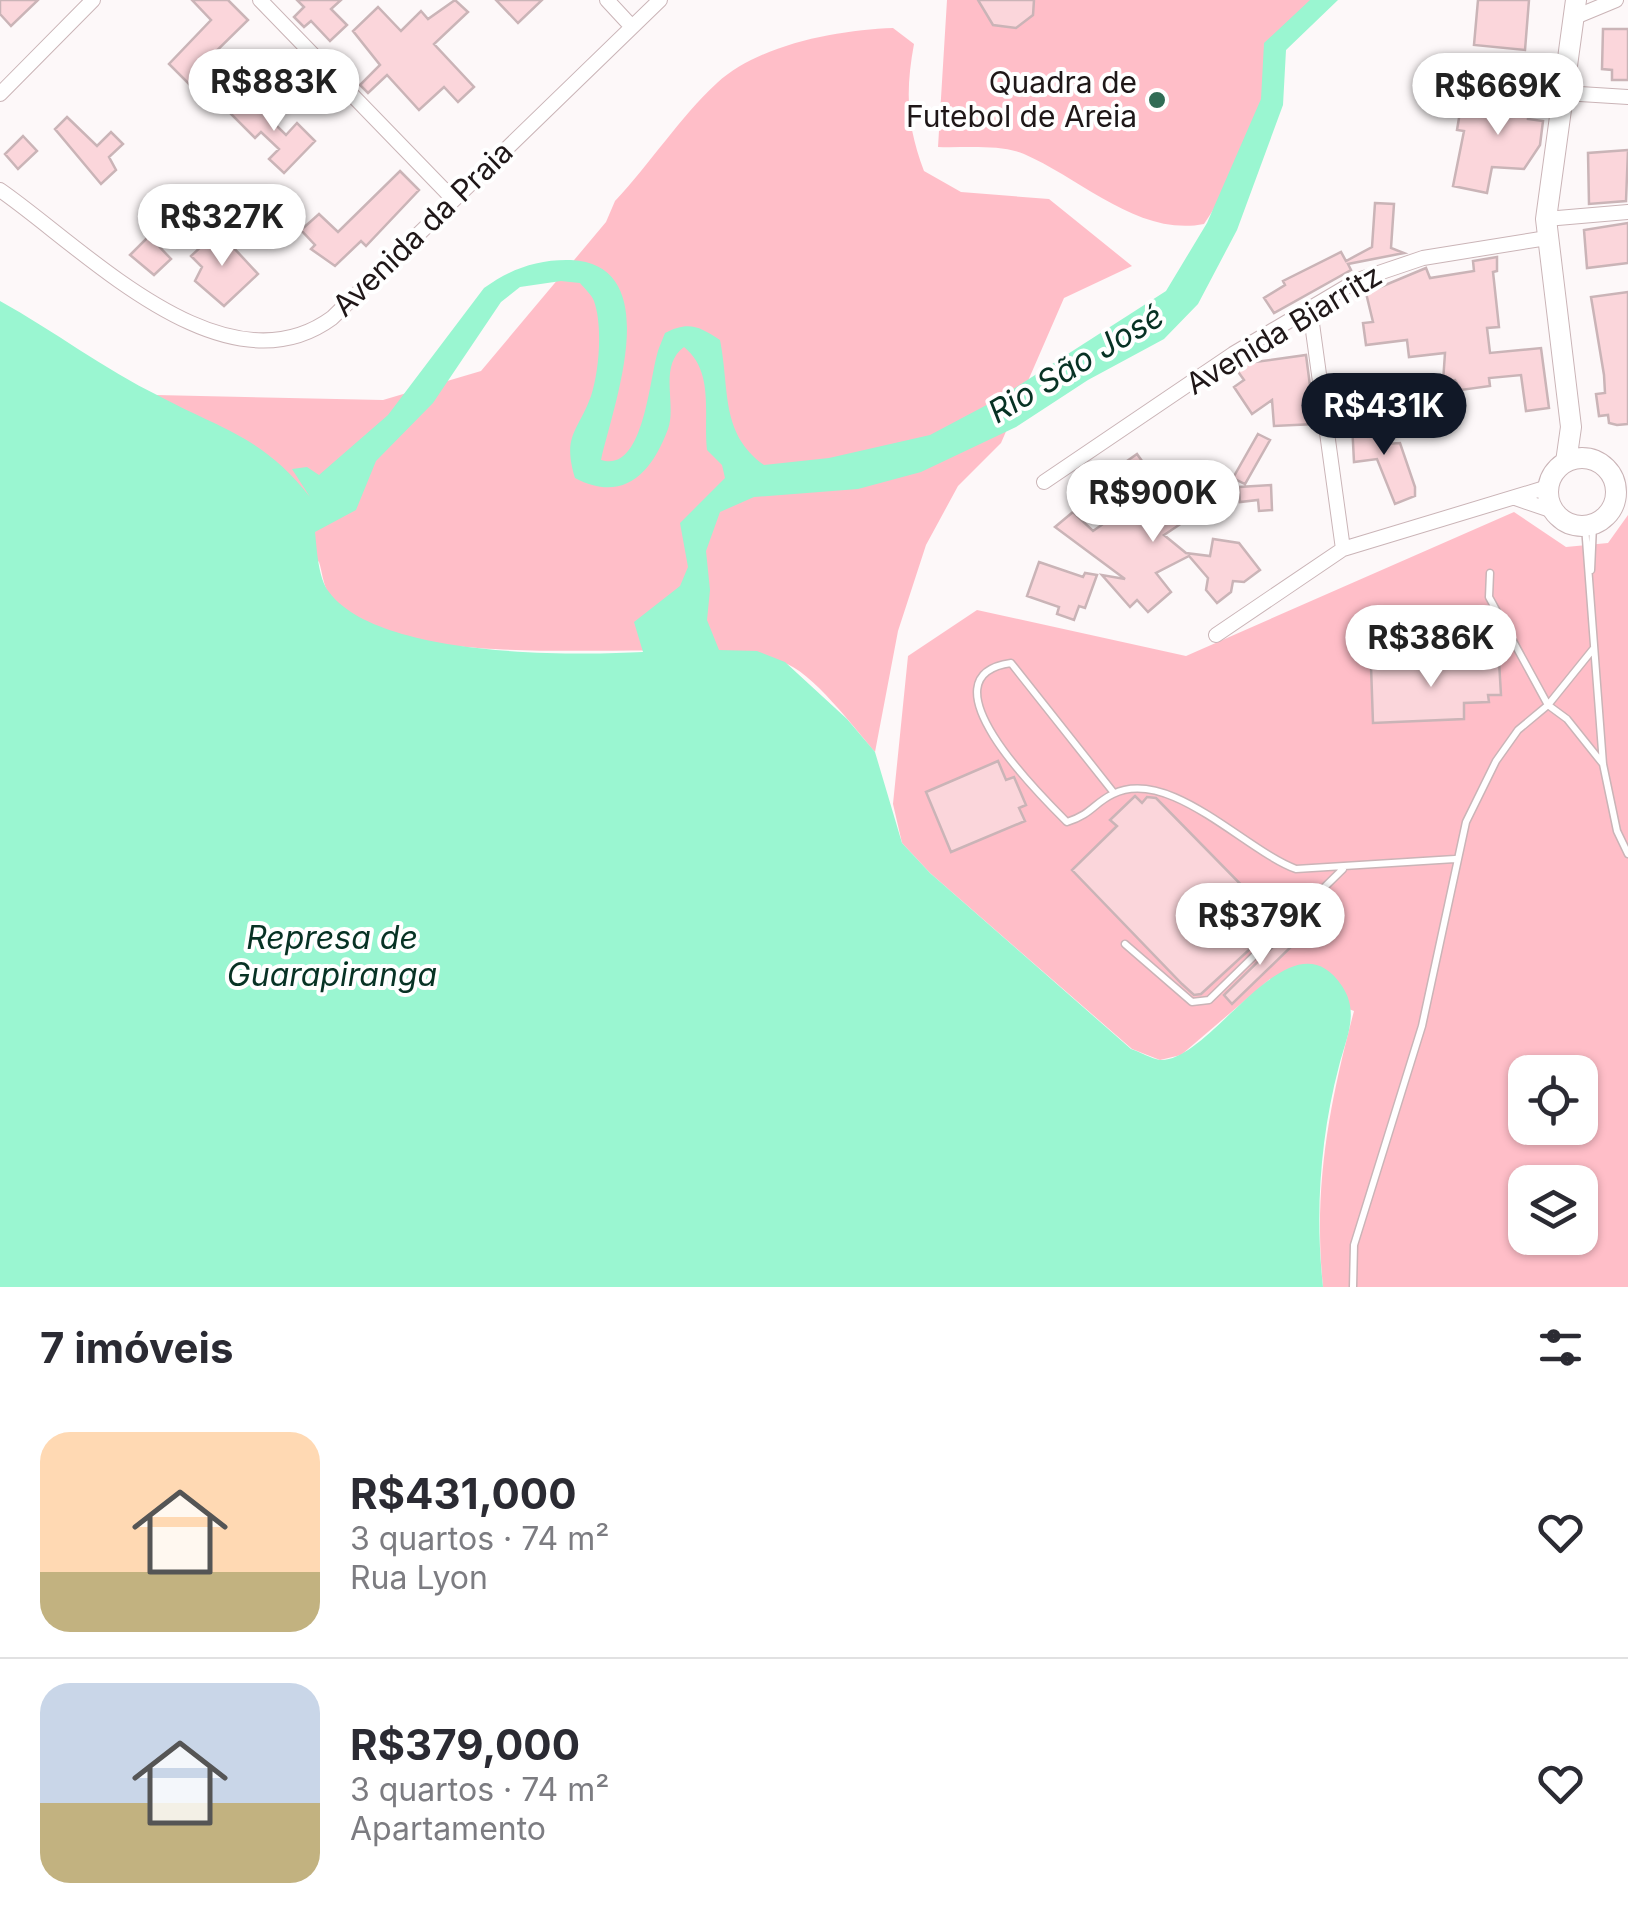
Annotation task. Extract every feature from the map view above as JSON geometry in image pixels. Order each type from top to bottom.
[{"type":"main road","points":[[1576,9],[1547,228],[1576,460]]},
{"type":"main road","points":[[1576,460],[1620,476],[1621,497],[1607,516],[1589,526],[1561,520],[1553,511],[1548,487],[1576,460]]},
{"type":"street","points":[[0,94],[93,0]]},
{"type":"street","points":[[260,0],[453,199]]},
{"type":"street","points":[[607,0],[632,27]]},
{"type":"street","name":"Avenida da Praia","points":[[0,190],[154,304],[202,330],[244,340],[268,340],[325,324],[660,0]]},
{"type":"street","points":[[1576,9],[1616,0]]},
{"type":"street","points":[[1564,94],[1628,96]]},
{"type":"street","name":"Avenida Biarritz","points":[[1044,482],[1234,354],[1390,266],[1628,212]]},
{"type":"street","points":[[1310,309],[1344,549]]},
{"type":"street","points":[[1216,635],[1344,549],[1548,487]]},
{"type":"street","points":[[1514,498],[1553,511]]},
{"type":"lane","points":[[1589,526],[1604,764],[1618,832],[1628,854]]},
{"type":"lane","points":[[1490,573],[1490,597],[1548,705],[1567,719],[1604,764]]},
{"type":"lane","points":[[1353,1287],[1354,1244],[1422,1026],[1455,860],[1473,807],[1496,761],[1518,730],[1548,705],[1595,647]]},
{"type":"lane","points":[[1114,793],[1011,663],[998,665],[986,675],[979,687],[978,708],[985,721],[1014,767],[1067,822],[1088,815],[1114,793],[1150,790],[1178,799],[1274,861],[1296,869],[1455,860]]},
{"type":"lane","points":[[1125,944],[1192,1002],[1200,1004],[1209,1000],[1344,868]]},
{"type":"shaded area","points":[[947,0],[1320,0],[1270,46],[1257,116],[1217,204],[1204,224],[1180,226],[1133,214],[1015,151],[938,147]]},
{"type":"shaded area","points":[[893,28],[914,44],[909,109],[924,171],[961,192],[1049,199],[1132,266],[1064,298],[1001,443],[958,486],[926,545],[898,631],[875,752],[819,688],[782,662],[736,653],[474,648],[413,639],[363,621],[328,592],[319,562],[156,395],[383,400],[481,371],[606,222],[615,201],[717,83],[755,58],[777,49],[824,36]]},
{"type":"shaded area","points":[[1514,512],[1566,547],[1608,543],[1628,515],[1628,1287],[1323,1287],[1320,1215],[1325,1147],[1354,1011],[1270,979],[1181,1055],[1160,1060],[1132,1049],[930,873],[902,843],[893,804],[908,656],[977,610],[1186,656]]},
{"type":"water","name":"Represa de Guarapiranga","points":[[1310,0],[1338,0],[1286,50],[1283,105],[1237,230],[1198,304],[1164,339],[1088,380],[1016,427],[921,472],[858,489],[754,497],[720,512],[706,551],[710,590],[707,620],[719,650],[757,651],[785,662],[847,719],[875,752],[902,843],[930,873],[1131,1049],[1160,1060],[1181,1054],[1275,975],[1299,965],[1321,967],[1342,986],[1351,1016],[1323,1148],[1319,1232],[1323,1287],[0,1287],[0,301],[139,385],[258,448],[310,497],[292,469],[307,467],[319,475],[388,415],[484,288],[525,266],[571,260],[600,268],[618,286],[626,311],[622,374],[601,460],[616,460],[636,438],[665,333],[687,326],[720,340],[729,410],[750,453],[764,465],[829,458],[930,435],[996,400],[1166,291],[1207,223],[1261,99],[1264,43]],"holes":[[[561,281],[580,283],[594,301],[599,349],[591,396],[571,443],[575,478],[592,485],[621,486],[653,460],[670,419],[672,364],[684,347],[694,357],[704,381],[707,450],[722,465],[725,478],[680,523],[688,567],[680,586],[634,622],[643,652],[476,648],[430,641],[388,629],[353,613],[325,586],[315,532],[356,510],[376,461],[433,403],[501,302],[520,287]]]},
{"type":"building","points":[[0,0],[38,0],[11,26],[0,14]]},
{"type":"building","points":[[192,0],[228,0],[248,20],[201,66],[208,73],[193,88],[169,64],[211,20]]},
{"type":"building","points":[[297,0],[341,0],[331,9],[347,25],[330,41],[311,21],[304,27],[294,17],[304,7]]},
{"type":"building","points":[[455,0],[468,12],[434,44],[474,87],[458,102],[444,87],[419,110],[387,75],[368,93],[360,85],[380,65],[353,31],[378,7],[401,31],[421,11],[428,19]]},
{"type":"building","points":[[496,0],[542,0],[518,23]]},
{"type":"building","points":[[978,0],[1034,0],[1033,15],[1016,28],[993,25]]},
{"type":"building","points":[[1478,0],[1529,0],[1525,50],[1474,45]]},
{"type":"building","points":[[1603,29],[1628,29],[1628,80],[1612,80],[1612,70],[1602,69]]},
{"type":"building","points":[[1499,80],[1533,84],[1528,119],[1543,121],[1540,145],[1524,169],[1492,167],[1487,193],[1453,186],[1464,131],[1457,130],[1460,112],[1493,118]]},
{"type":"building","points":[[246,96],[286,135],[297,123],[315,141],[284,173],[269,159],[279,149],[261,132],[255,138],[230,113]]},
{"type":"building","points":[[67,117],[97,146],[111,132],[123,144],[109,157],[116,170],[101,184],[55,129]]},
{"type":"building","points":[[23,136],[37,151],[18,169],[5,154]]},
{"type":"building","points":[[1628,150],[1626,201],[1589,204],[1588,153]]},
{"type":"building","points":[[400,171],[419,190],[366,246],[361,241],[335,266],[311,249],[315,245],[301,230],[319,214],[338,232]]},
{"type":"building","points":[[256,188],[290,223],[277,236],[272,231],[265,246],[218,224]]},
{"type":"building","points":[[1375,203],[1394,204],[1391,248],[1404,253],[1348,264],[1351,270],[1274,313],[1264,298],[1285,285],[1283,281],[1341,252],[1346,261],[1372,247]]},
{"type":"building","points":[[1628,223],[1628,263],[1587,268],[1584,230]]},
{"type":"building","points":[[218,231],[258,274],[224,306],[195,281],[202,267],[191,256]]},
{"type":"building","points":[[149,236],[171,259],[154,275],[130,255]]},
{"type":"building","points":[[1497,257],[1497,271],[1493,272],[1499,327],[1487,328],[1490,353],[1541,348],[1549,408],[1526,411],[1521,375],[1489,378],[1490,386],[1461,390],[1455,380],[1443,382],[1445,353],[1409,357],[1407,340],[1366,345],[1363,323],[1373,322],[1366,293],[1426,268],[1430,278],[1474,271],[1473,261]]},
{"type":"building","points":[[1628,292],[1628,424],[1617,425],[1609,423],[1608,415],[1599,416],[1596,394],[1605,393],[1604,375],[1591,297]]},
{"type":"building","points":[[1306,355],[1315,424],[1274,426],[1272,400],[1252,414],[1234,387],[1244,380],[1234,366],[1245,359],[1248,363]]},
{"type":"building","points":[[1380,419],[1384,444],[1400,443],[1415,487],[1415,496],[1395,504],[1377,459],[1354,462],[1352,423]]},
{"type":"building","points":[[1258,434],[1270,440],[1245,484],[1233,478]]},
{"type":"building","points":[[1137,454],[1185,521],[1164,535],[1186,553],[1210,556],[1213,539],[1239,543],[1260,570],[1244,582],[1233,581],[1231,592],[1217,603],[1206,590],[1208,578],[1189,556],[1156,573],[1171,592],[1148,612],[1137,600],[1130,607],[1102,575],[1125,579],[1055,527],[1073,512],[1093,531],[1139,499],[1117,468]]},
{"type":"building","points":[[1271,485],[1272,510],[1259,511],[1258,500],[1240,502],[1239,487]]},
{"type":"building","points":[[1039,562],[1083,577],[1085,573],[1097,575],[1085,608],[1079,606],[1074,620],[1057,614],[1059,607],[1027,596]]},
{"type":"building","points":[[1499,661],[1501,695],[1488,695],[1489,702],[1464,703],[1464,719],[1373,723],[1371,666]]},
{"type":"building","points":[[998,761],[1006,780],[1014,777],[1026,805],[1019,808],[1025,821],[951,852],[926,792]]},
{"type":"building","points":[[1135,796],[1142,803],[1147,797],[1156,798],[1261,905],[1245,920],[1262,938],[1201,994],[1194,995],[1182,984],[1072,870],[1117,826],[1110,820]]},
{"type":"building","points":[[1287,933],[1296,942],[1232,1004],[1224,995]]},
{"type":"place","name":"Quadra de Futebol de Areia","points":[[1157,100]]},
{"type":"water label","name":"Rio São José","points":[[1076,364]]}]
